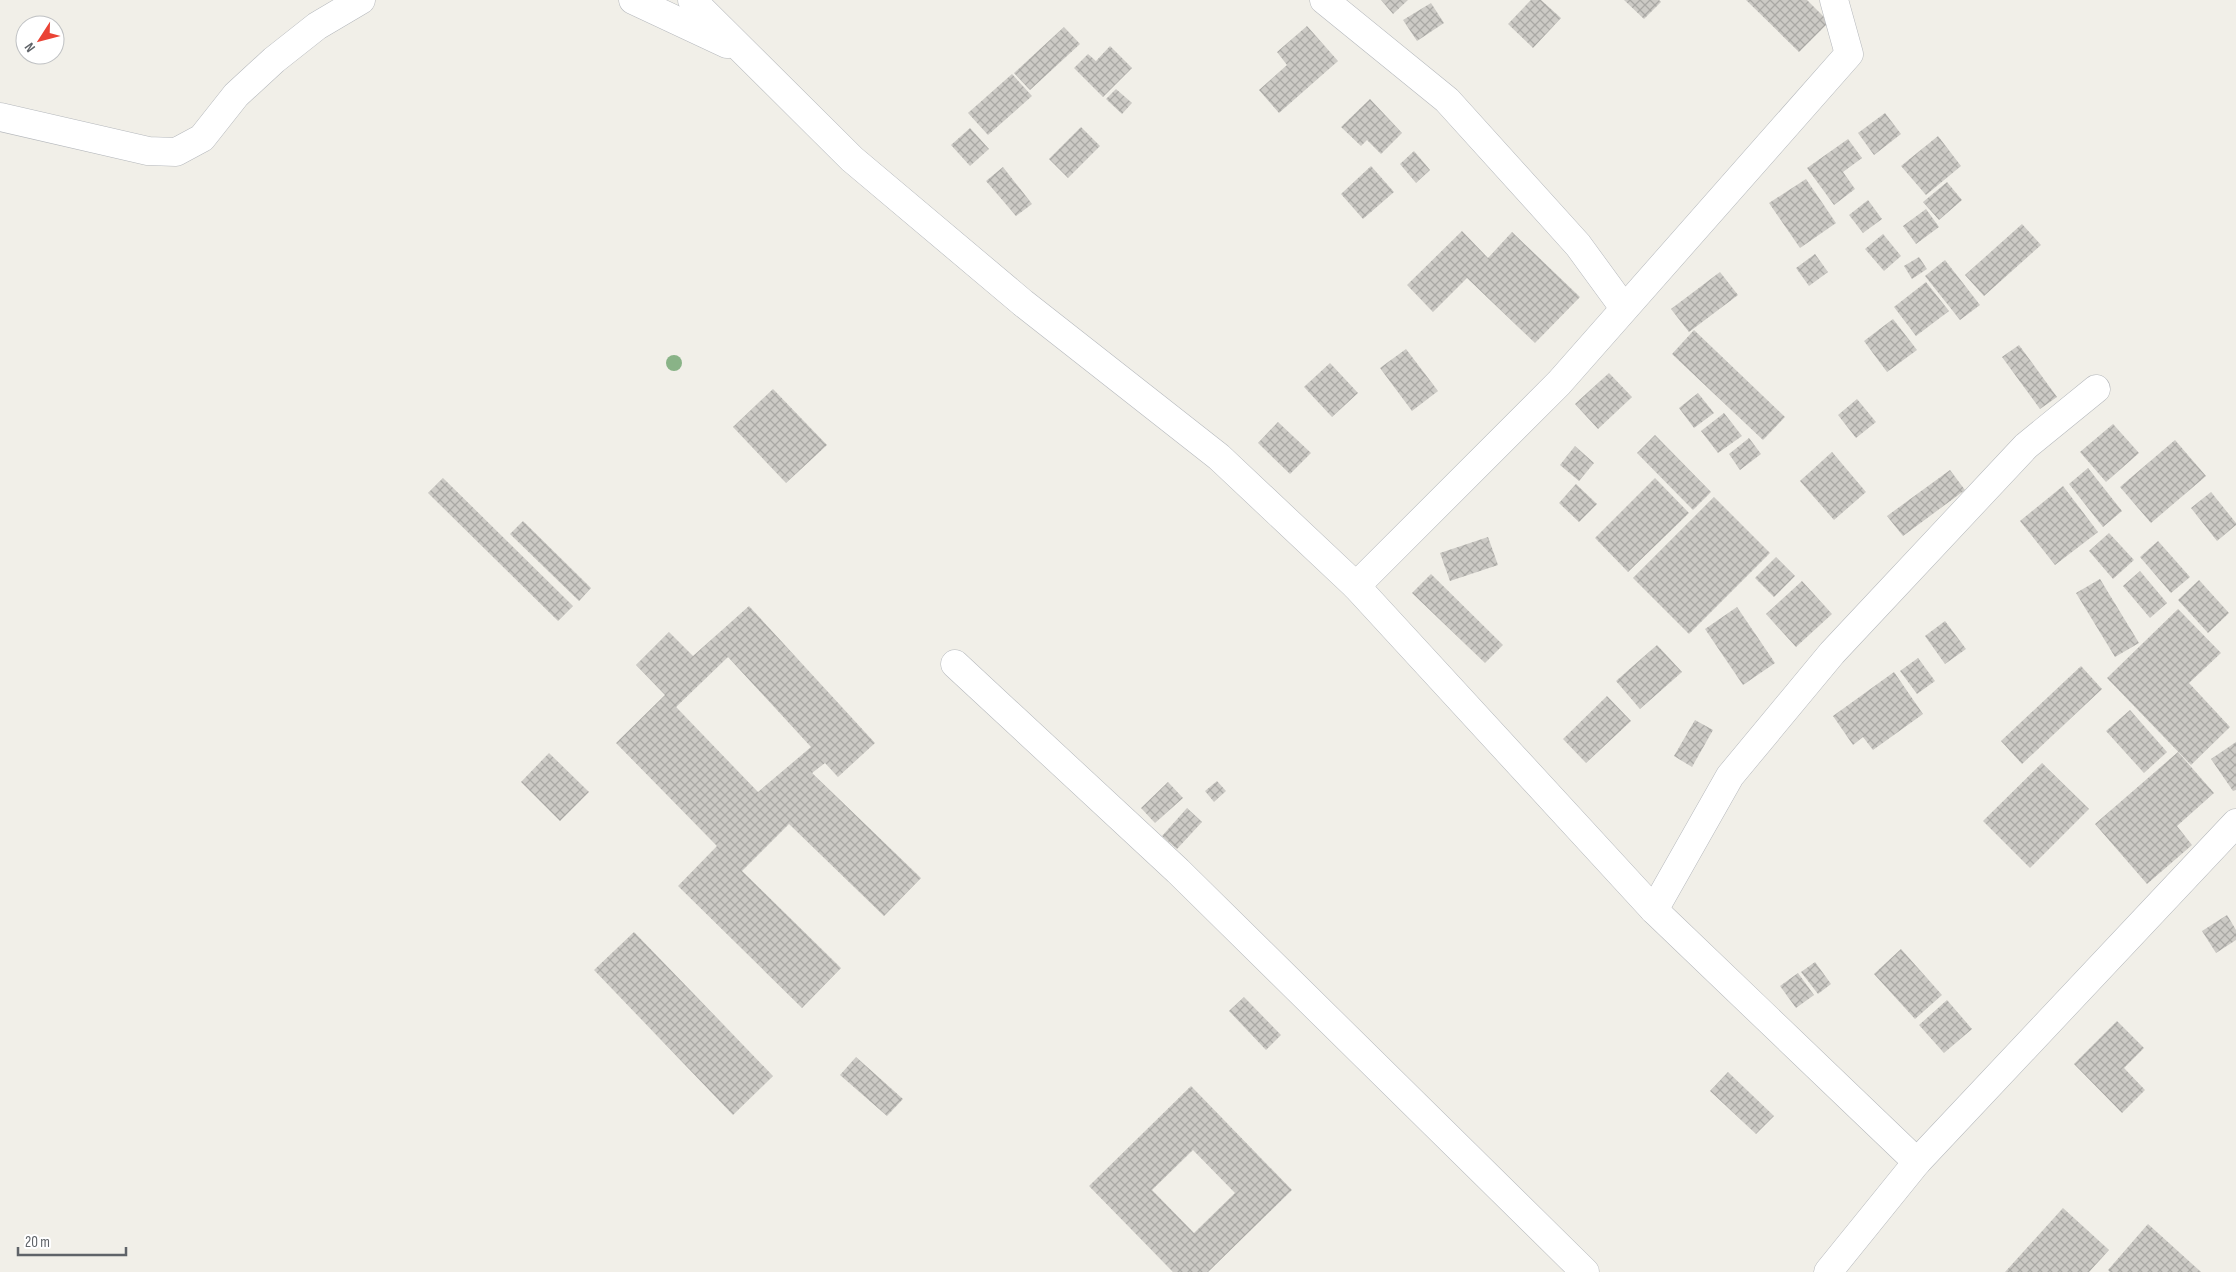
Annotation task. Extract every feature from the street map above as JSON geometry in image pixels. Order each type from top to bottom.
[{"type":"street","points":[[0,118],[148,151],[176,152],[202,138],[236,95],[274,60],[317,26],[361,0]]},
{"type":"street","points":[[633,0],[746,52]]},
{"type":"street","points":[[692,0],[852,160],[1023,303],[1219,457],[1356,586],[1654,910],[1918,1162]]},
{"type":"street","points":[[1324,0],[1447,100],[1578,245],[1624,308]]},
{"type":"street","points":[[1356,586],[1559,383],[1849,54],[1834,0]]},
{"type":"street","points":[[1654,910],[1730,776],[1832,653],[2026,446],[2096,389]]},
{"type":"street","points":[[955,664],[1185,878],[1585,1272]]},
{"type":"street","points":[[1828,1272],[1918,1162],[2236,823]]},
{"type":"building","points":[[1381,0],[1408,0],[1393,14]]},
{"type":"building","points":[[1531,0],[1541,0],[1561,18],[1533,48],[1508,24]]},
{"type":"building","points":[[1624,0],[1659,0],[1661,2],[1644,19]]},
{"type":"building","points":[[1746,0],[1807,0],[1829,22],[1799,52]]},
{"type":"building","points":[[1431,3],[1444,23],[1417,41],[1403,20]]},
{"type":"building","points":[[1307,26],[1338,61],[1279,113],[1259,90],[1287,65],[1277,52]]},
{"type":"building","points":[[1064,27],[1080,44],[1030,90],[1014,73]]},
{"type":"building","points":[[1110,46],[1132,68],[1103,97],[1074,68],[1088,54],[1096,61]]},
{"type":"building","points":[[1012,74],[1032,96],[988,135],[968,113]]},
{"type":"building","points":[[1116,89],[1132,103],[1122,114],[1106,99]]},
{"type":"building","points":[[1370,99],[1402,133],[1381,154],[1367,140],[1361,146],[1341,127]]},
{"type":"building","points":[[1885,113],[1901,134],[1874,155],[1858,133]]},
{"type":"building","points":[[1081,127],[1100,146],[1068,178],[1049,159]]},
{"type":"building","points":[[970,128],[989,149],[970,166],[951,145]]},
{"type":"building","points":[[1938,136],[1961,166],[1926,195],[1901,166]]},
{"type":"building","points":[[1848,139],[1862,158],[1843,172],[1855,189],[1834,205],[1807,168]]},
{"type":"building","points":[[1414,151],[1430,170],[1416,183],[1400,164]]},
{"type":"building","points":[[1371,166],[1394,192],[1363,219],[1341,194]]},
{"type":"building","points":[[1003,167],[1032,204],[1016,216],[986,181]]},
{"type":"building","points":[[1806,179],[1836,223],[1800,248],[1769,203]]},
{"type":"building","points":[[1947,182],[1962,200],[1939,220],[1923,202]]},
{"type":"building","points":[[1868,200],[1882,219],[1863,233],[1849,215]]},
{"type":"building","points":[[1926,209],[1939,227],[1916,244],[1903,226]]},
{"type":"building","points":[[2022,224],[2041,245],[1984,296],[1965,275]]},
{"type":"building","points":[[1462,231],[1488,258],[1512,232],[1580,297],[1535,343],[1467,278],[1433,312],[1407,285]]},
{"type":"building","points":[[1883,234],[1901,256],[1884,271],[1865,249]]},
{"type":"building","points":[[1815,254],[1828,272],[1809,286],[1796,268]]},
{"type":"building","points":[[1919,257],[1927,269],[1912,279],[1904,266]]},
{"type":"building","points":[[1945,260],[1980,305],[1960,320],[1925,276]]},
{"type":"building","points":[[1720,272],[1738,295],[1689,332],[1671,309]]},
{"type":"building","points":[[1926,282],[1949,311],[1916,336],[1894,307]]},
{"type":"building","points":[[1893,319],[1917,350],[1887,372],[1864,341]]},
{"type":"building","points":[[1694,330],[1785,417],[1763,440],[1672,354]]},
{"type":"building","points":[[2019,345],[2057,397],[2040,409],[2002,357]]},
{"type":"building","points":[[1406,349],[1438,391],[1412,411],[1380,368]]},
{"type":"building","points":[[1330,363],[1358,393],[1332,417],[1304,387]]},
{"type":"building","points":[[1609,373],[1632,397],[1598,429],[1575,404]]},
{"type":"building","points":[[773,389],[827,445],[786,483],[733,427]]},
{"type":"building","points":[[1698,393],[1714,413],[1694,428],[1679,408]]},
{"type":"building","points":[[1857,399],[1876,422],[1856,438],[1838,415]]},
{"type":"building","points":[[1724,413],[1742,436],[1718,453],[1701,431]]},
{"type":"building","points":[[1278,422],[1311,453],[1290,474],[1258,443]]},
{"type":"building","points":[[2113,424],[2139,453],[2106,482],[2080,452]]},
{"type":"building","points":[[1655,435],[1711,492],[1693,510],[1637,453]]},
{"type":"building","points":[[1749,438],[1761,454],[1740,470],[1729,454]]},
{"type":"building","points":[[2175,440],[2206,476],[2151,523],[2120,487]]},
{"type":"building","points":[[1575,446],[1594,463],[1579,481],[1560,465]]},
{"type":"building","points":[[1832,452],[1866,492],[1834,520],[1800,481]]},
{"type":"building","points":[[2088,468],[2122,511],[2103,527],[2069,484]]},
{"type":"building","points":[[1950,470],[1965,490],[1903,536],[1887,516]]},
{"type":"building","points":[[443,478],[573,606],[558,621],[428,493]]},
{"type":"building","points":[[1655,478],[1689,513],[1628,572],[1595,538]]},
{"type":"building","points":[[1576,484],[1597,504],[1579,522],[1559,503]]},
{"type":"building","points":[[2063,486],[2098,532],[2055,565],[2020,521]]},
{"type":"building","points":[[2211,492],[2236,523],[2217,541],[2191,508]]},
{"type":"building","points":[[1714,497],[1770,553],[1689,634],[1633,578]]},
{"type":"building","points":[[523,521],[591,588],[579,601],[510,534]]},
{"type":"building","points":[[2109,533],[2134,560],[2113,579],[2089,551]]},
{"type":"building","points":[[1488,537],[1498,565],[1450,581],[1440,553]]},
{"type":"building","points":[[2158,541],[2190,577],[2171,593],[2140,557]]},
{"type":"building","points":[[1776,557],[1795,576],[1774,597],[1755,578]]},
{"type":"building","points":[[2140,571],[2167,603],[2150,618],[2123,586]]},
{"type":"building","points":[[1431,574],[1503,645],[1485,663],[1412,593]]},
{"type":"building","points":[[2100,579],[2139,643],[2115,657],[2076,593]]},
{"type":"building","points":[[2199,580],[2229,613],[2208,633],[2178,600]]},
{"type":"building","points":[[1802,581],[1832,614],[1796,647],[1766,614]]},
{"type":"building","points":[[749,606],[875,743],[838,777],[825,763],[812,773],[921,878],[884,916],[789,824],[742,871],[841,968],[802,1008],[678,886],[717,846],[616,743],[665,695],[636,665],[669,632],[693,656]],"holes":[[[728,657],[811,747],[758,792],[676,707]]]},
{"type":"building","points":[[1737,607],[1775,663],[1743,685],[1705,629]]},
{"type":"building","points":[[2178,609],[2221,653],[2189,683],[2230,727],[2191,765],[2107,678]]},
{"type":"building","points":[[1945,621],[1966,649],[1945,664],[1925,636]]},
{"type":"building","points":[[1657,645],[1682,672],[1640,709],[1616,681]]},
{"type":"building","points":[[1918,658],[1935,681],[1917,694],[1900,671]]},
{"type":"building","points":[[2081,666],[2102,689],[2022,764],[2001,741]]},
{"type":"building","points":[[1894,672],[1923,714],[1873,750],[1863,737],[1853,745],[1833,716]]},
{"type":"building","points":[[1607,696],[1631,721],[1586,763],[1563,739]]},
{"type":"building","points":[[2130,710],[2167,752],[2144,773],[2106,731]]},
{"type":"building","points":[[1695,720],[1713,730],[1692,767],[1674,756]]},
{"type":"building","points":[[2236,742],[2236,790],[2233,791],[2211,759]]},
{"type":"building","points":[[2178,752],[2214,793],[2177,826],[2192,845],[2147,884],[2095,824]]},
{"type":"building","points":[[549,753],[589,792],[560,821],[521,782]]},
{"type":"building","points":[[2042,763],[2089,809],[2030,868],[1983,821]]},
{"type":"building","points":[[1217,781],[1226,791],[1214,802],[1205,791]]},
{"type":"building","points":[[1168,782],[1183,798],[1155,823],[1141,808]]},
{"type":"building","points":[[1187,808],[1202,822],[1177,849],[1162,836]]},
{"type":"building","points":[[2227,915],[2236,930],[2236,940],[2216,953],[2202,931]]},
{"type":"building","points":[[634,932],[773,1076],[733,1115],[594,970]]},
{"type":"building","points":[[1901,949],[1942,995],[1915,1019],[1874,974]]},
{"type":"building","points":[[1815,962],[1831,984],[1818,994],[1801,972]]},
{"type":"building","points":[[1798,973],[1814,995],[1796,1008],[1780,986]]},
{"type":"building","points":[[1244,997],[1281,1035],[1266,1050],[1229,1011]]},
{"type":"building","points":[[1947,1000],[1972,1029],[1944,1053],[1919,1025]]},
{"type":"building","points":[[2117,1021],[2144,1048],[2124,1068],[2145,1090],[2122,1113],[2074,1064]]},
{"type":"building","points":[[856,1057],[903,1099],[887,1116],[840,1075]]},
{"type":"building","points":[[1728,1072],[1774,1116],[1756,1134],[1710,1091]]},
{"type":"building","points":[[1191,1086],[1292,1190],[1208,1272],[1173,1272],[1089,1186]],"holes":[[[1193,1150],[1235,1193],[1194,1233],[1152,1190]]]},
{"type":"building","points":[[2063,1208],[2109,1250],[2089,1272],[2005,1272]]},
{"type":"building","points":[[2148,1224],[2201,1272],[2110,1272],[2108,1270]]}]
